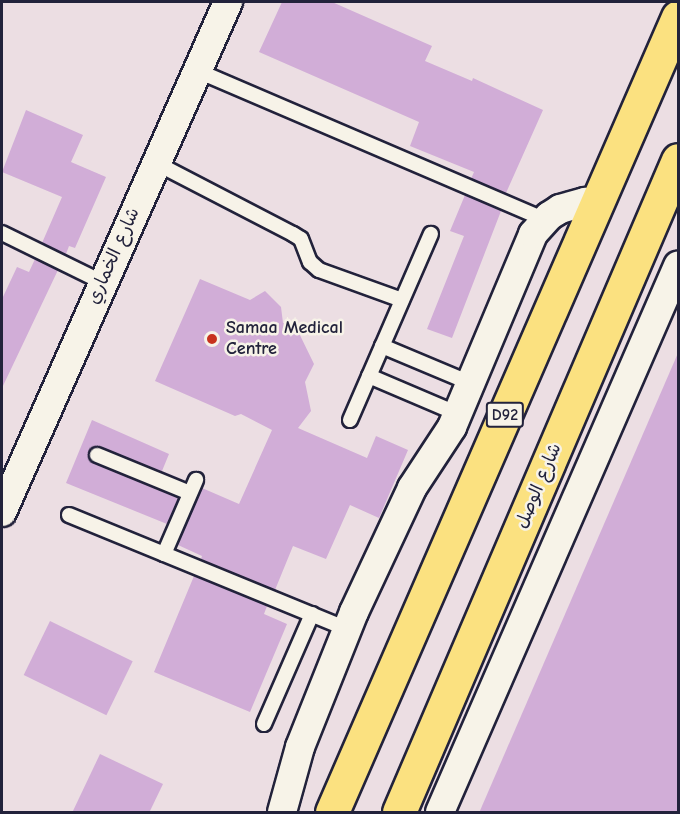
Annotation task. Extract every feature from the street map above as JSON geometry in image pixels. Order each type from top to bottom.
[{"type":"main road","name":"D92","points":[[332,813],[678,17]]},
{"type":"main road","name":"شارع الوصل","points":[[399,813],[678,160]]},
{"type":"street","name":"شارع الخماري","points":[[2,512],[228,2]]},
{"type":"street","points":[[282,813],[300,747],[347,629],[412,488],[458,414],[533,234],[544,220],[572,204],[598,201]]},
{"type":"street","points":[[440,813],[678,266]]},
{"type":"lane","points":[[198,71],[544,220]]},
{"type":"lane","points":[[156,163],[293,234],[305,245],[310,262],[318,270],[402,300]]},
{"type":"lane","points":[[2,233],[102,282]]},
{"type":"lane","points":[[350,420],[430,234]]},
{"type":"lane","points":[[381,346],[470,383]]},
{"type":"lane","points":[[369,376],[458,414]]},
{"type":"lane","points":[[98,455],[190,493]]},
{"type":"lane","points":[[164,554],[196,480]]},
{"type":"lane","points":[[69,515],[347,629]]},
{"type":"lane","points":[[264,724],[312,614]]},
{"type":"building","points":[[282,2],[332,2],[432,46],[425,61],[472,81],[473,78],[543,110],[506,193],[471,179],[474,172],[410,146],[419,122],[259,52]]},
{"type":"building","points":[[26,110],[83,135],[71,162],[106,177],[75,248],[69,246],[66,254],[42,243],[62,197],[2,172]]},
{"type":"building","points":[[465,195],[501,211],[452,338],[427,329],[464,236],[450,231]]},
{"type":"building","points":[[35,259],[58,270],[2,388],[2,299],[17,267],[29,272]]},
{"type":"building","points":[[200,279],[250,300],[265,291],[281,307],[283,323],[296,327],[314,364],[305,382],[311,411],[298,428],[367,458],[376,436],[408,450],[379,518],[350,505],[326,559],[293,546],[275,590],[201,559],[202,556],[178,545],[202,488],[239,504],[272,430],[241,414],[235,416],[155,381]]},
{"type":"building","points":[[678,353],[678,813],[479,813]]},
{"type":"building","points":[[92,420],[169,454],[162,471],[186,481],[100,447],[92,448],[88,456],[94,463],[178,498],[167,524],[66,483]]},
{"type":"building","points":[[194,576],[267,606],[264,614],[287,624],[250,712],[154,672]]},
{"type":"building","points":[[50,621],[133,661],[106,715],[24,675]]},
{"type":"building","points":[[100,754],[163,784],[149,813],[72,813]]},
{"type":"place","name":"Samaa Medical Centre","points":[[212,339]]}]
